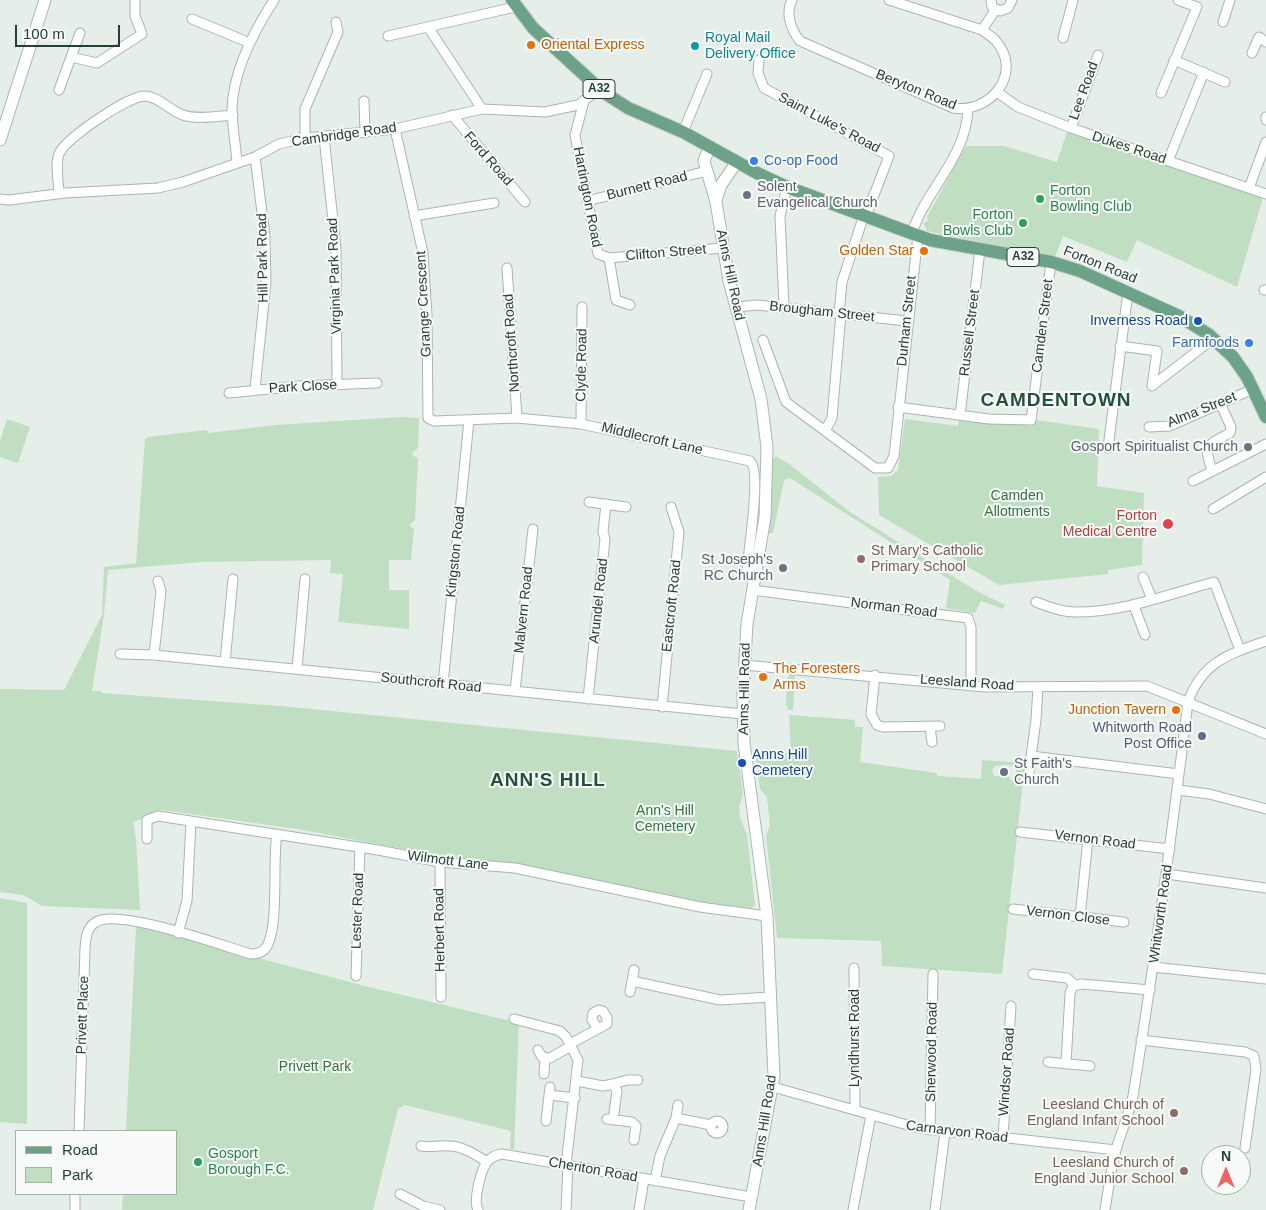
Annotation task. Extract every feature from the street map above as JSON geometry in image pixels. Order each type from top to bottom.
[{"type":"main road","name":"A32","points":[[513,3],[533,28],[599,89],[628,108],[683,132],[709,148]]},
{"type":"main road","name":"Forton Road","points":[[709,148],[736,163],[787,186],[915,234],[945,244],[1050,262],[1080,270],[1179,316],[1214,338],[1235,360],[1266,417]]},
{"type":"street","points":[[0,140],[45,0]]},
{"type":"street","points":[[71,58],[97,63],[144,38],[135,16],[136,0]]},
{"type":"street","points":[[237,163],[233,115],[236,84],[250,43],[275,0],[283,0]]},
{"type":"street","points":[[780,0],[791,2]]},
{"type":"street","points":[[891,0],[982,30],[995,40],[1002,52],[1004,75],[997,92]]},
{"type":"street","points":[[991,0],[992,7],[996,9],[1008,8],[1012,0]]},
{"type":"street","points":[[1063,38],[1073,0]]},
{"type":"street","points":[[1161,93],[1197,7],[1178,0]]},
{"type":"street","points":[[1223,22],[1230,0]]},
{"type":"street","name":"Beryton Road","points":[[791,2],[792,32],[800,41],[953,108],[968,108],[984,104],[997,92]]},
{"type":"street","points":[[388,36],[428,27],[513,3]]},
{"type":"street","points":[[982,30],[996,9]]},
{"type":"street","points":[[192,19],[250,43]]},
{"type":"street","points":[[305,138],[305,109],[342,32],[336,22]]},
{"type":"street","points":[[428,27],[482,109]]},
{"type":"street","points":[[59,90],[80,33]]},
{"type":"street","points":[[1252,53],[1258,37],[1266,42]]},
{"type":"street","name":"Lee Road","points":[[1071,128],[1098,54]]},
{"type":"street","name":"Saint Luke's Road","points":[[759,60],[758,73],[764,88],[889,156],[865,216]]},
{"type":"street","points":[[1174,60],[1225,82]]},
{"type":"street","points":[[1168,161],[1204,72]]},
{"type":"street","points":[[683,132],[707,74]]},
{"type":"street","name":"Cambridge Road","points":[[0,199],[9,200],[59,194],[158,188],[183,182],[255,157],[279,144],[305,138],[395,129],[482,109],[545,112],[578,105],[599,89]]},
{"type":"street","name":"Dukes Road","points":[[997,92],[1018,107],[1071,128],[1266,194]]},
{"type":"street","points":[[59,194],[58,162],[62,149],[96,121],[132,99],[142,96],[153,98],[179,113],[189,116],[233,115]]},
{"type":"street","points":[[364,101],[365,133]]},
{"type":"street","name":"Hartington Road","points":[[584,101],[575,135],[586,200],[598,254],[609,258]]},
{"type":"street","points":[[915,234],[957,152],[965,130],[968,108]]},
{"type":"street","name":"Ford Road","points":[[452,115],[525,202]]},
{"type":"street","name":"Grange Crescent","points":[[395,129],[424,261],[428,357],[427,415],[430,420]]},
{"type":"street","name":"Virginia Park Road","points":[[324,137],[336,248],[337,385]]},
{"type":"street","points":[[1249,188],[1263,158],[1266,142]]},
{"type":"street","name":"Anns Hill Road","points":[[709,148],[704,158],[716,202],[723,248],[736,307],[757,380],[765,424],[767,500],[752,590],[744,665],[743,714],[744,743],[767,916],[773,1087],[749,1210]]},
{"type":"street","name":"Hill Park Road","points":[[255,157],[263,218],[266,282],[255,389]]},
{"type":"street","points":[[716,202],[721,185],[736,163]]},
{"type":"street","name":"Burnett Road","points":[[586,200],[707,171]]},
{"type":"street","points":[[784,308],[780,216],[787,186]]},
{"type":"street","points":[[414,216],[494,204]]},
{"type":"street","points":[[763,340],[786,402],[825,430],[832,418],[842,282],[865,216]]},
{"type":"street","name":"Durham Street","points":[[825,430],[875,468],[888,468],[894,456],[915,256],[915,234]]},
{"type":"street","name":"Clifton Street","points":[[609,258],[723,248]]},
{"type":"street","name":"Russell Street","points":[[960,415],[980,250]]},
{"type":"street","points":[[609,258],[616,300],[630,305]]},
{"type":"street","name":"Camden Street","points":[[960,415],[1024,422],[1031,420],[1050,262]]},
{"type":"street","name":"Northcroft Road","points":[[507,268],[517,418]]},
{"type":"street","points":[[1108,448],[1128,292]]},
{"type":"street","name":"Brougham Street","points":[[736,307],[758,305],[907,321]]},
{"type":"street","name":"Clyde Road","points":[[581,424],[582,307]]},
{"type":"street","points":[[1120,346],[1157,351],[1152,386],[1214,338]]},
{"type":"street","name":"Park Close","points":[[229,392],[377,383]]},
{"type":"street","name":"Alma Street","points":[[1150,427],[1170,426],[1221,405],[1252,389]]},
{"type":"street","points":[[1212,470],[1206,452],[1207,447],[1211,442],[1230,433],[1231,427],[1221,405]]},
{"type":"street","points":[[898,407],[960,415]]},
{"type":"street","name":"Middlecroft Lane","points":[[430,420],[517,418],[581,424],[752,462],[755,474],[754,509],[747,570],[749,576],[755,578]]},
{"type":"street","name":"Kingston Road","points":[[442,684],[469,420]]},
{"type":"street","points":[[1193,481],[1266,444]]},
{"type":"street","points":[[1213,509],[1266,477]]},
{"type":"street","points":[[589,502],[626,507]]},
{"type":"street","name":"Arundel Road","points":[[588,699],[605,539],[603,532],[606,504]]},
{"type":"street","name":"Eastcroft Road","points":[[662,707],[679,532],[671,507]]},
{"type":"street","name":"Malvern Road","points":[[515,691],[533,529]]},
{"type":"street","points":[[1143,578],[1152,599]]},
{"type":"street","points":[[225,662],[233,579]]},
{"type":"street","points":[[296,669],[306,579]]},
{"type":"street","points":[[154,655],[161,591],[158,582]]},
{"type":"street","points":[[1036,602],[1056,609],[1076,612],[1134,606],[1152,599],[1214,582],[1240,650]]},
{"type":"street","name":"Norman Road","points":[[752,590],[965,617],[969,620],[971,627],[971,686]]},
{"type":"street","points":[[1134,606],[1145,636]]},
{"type":"street","name":"Whitworth Road","points":[[1105,1210],[1116,1150],[1126,1124],[1150,990],[1167,874],[1188,702],[1195,683],[1203,673],[1219,661],[1240,650],[1266,641]]},
{"type":"street","name":"Southcroft Road","points":[[120,654],[154,655],[743,714]]},
{"type":"street","name":"Leesland Road","points":[[744,665],[875,675],[971,686],[1147,686],[1266,734]]},
{"type":"street","points":[[875,675],[871,714],[875,724],[883,727],[935,726],[932,742]]},
{"type":"street","points":[[1028,779],[1037,712],[1038,687]]},
{"type":"street","points":[[1031,756],[1179,774]]},
{"type":"street","points":[[1178,790],[1212,795],[1266,809]]},
{"type":"street","name":"Wilmott Lane","points":[[147,838],[146,822],[150,817],[158,816],[360,847],[440,862],[515,868],[700,907],[767,916]]},
{"type":"street","points":[[190,821],[188,896],[178,933],[251,954],[263,951],[272,925],[276,834]]},
{"type":"street","name":"Vernon Road","points":[[1020,832],[1170,849]]},
{"type":"street","points":[[1080,917],[1088,839]]},
{"type":"street","name":"Lester Road","points":[[356,976],[360,847]]},
{"type":"street","name":"Herbert Road","points":[[440,862],[441,997]]},
{"type":"street","points":[[1167,874],[1266,888]]},
{"type":"street","name":"Vernon Close","points":[[1013,909],[1124,922]]},
{"type":"street","name":"Privett Place","points":[[80,1130],[86,936],[90,927],[96,922],[115,919],[136,921],[178,933]]},
{"type":"street","points":[[1153,967],[1266,979]]},
{"type":"street","name":"Lyndhurst Road","points":[[854,968],[855,1109]]},
{"type":"street","points":[[630,992],[634,970]]},
{"type":"street","name":"Sherwood Road","points":[[930,1130],[934,974]]},
{"type":"street","points":[[1033,974],[1067,978],[1075,985],[1150,990]]},
{"type":"street","points":[[632,981],[720,1000],[771,997]]},
{"type":"street","points":[[1066,1064],[1070,993],[1075,985]]},
{"type":"street","name":"Windsor Road","points":[[1003,1138],[1011,1006]]},
{"type":"street","points":[[514,1020],[560,1031],[571,1045],[578,1064],[567,1165],[566,1210]]},
{"type":"street","points":[[538,1050],[542,1057],[550,1058],[598,1029]]},
{"type":"street","points":[[1141,1040],[1245,1052],[1254,1056],[1256,1069],[1245,1145]]},
{"type":"street","points":[[544,1074],[546,1058]]},
{"type":"street","points":[[1048,1062],[1090,1066]]},
{"type":"street","points":[[576,1081],[603,1086],[638,1080]]},
{"type":"street","points":[[613,1084],[617,1091],[610,1120],[632,1122],[636,1126],[634,1140]]},
{"type":"street","name":"Carnarvon Road","points":[[773,1087],[855,1109],[909,1127],[1116,1150]]},
{"type":"street","points":[[546,1121],[550,1091],[574,1098]]},
{"type":"street","points":[[655,1181],[660,1156],[676,1118],[678,1105]]},
{"type":"street","points":[[853,1210],[872,1115]]},
{"type":"street","points":[[676,1118],[711,1125]]},
{"type":"street","points":[[935,1210],[945,1132]]},
{"type":"street","points":[[418,1156],[422,1143],[434,1148],[451,1146],[472,1153],[487,1162],[475,1199],[477,1210]]},
{"type":"street","name":"Cheriton Road","points":[[487,1162],[502,1154],[751,1197]]},
{"type":"street","points":[[639,1210],[644,1179]]},
{"type":"street","points":[[400,1194],[419,1204],[440,1210]]},
{"type":"street","points":[[75,1195],[75,1210]]},
{"type":"green space","points":[[1067,132],[1263,197],[1237,287],[1137,240],[1127,262],[1063,236],[1055,257],[927,231],[923,223],[928,221],[927,217],[966,146],[1004,146],[1057,162]]},
{"type":"green space","name":"Ann's Hill Cemetery","points":[[400,417],[419,418],[418,448],[412,453],[413,456],[418,458],[415,520],[410,524],[410,527],[414,528],[411,560],[389,560],[389,590],[409,590],[409,629],[338,622],[343,574],[330,573],[331,560],[201,562],[108,570],[104,615],[92,691],[281,706],[737,751],[743,794],[739,807],[740,818],[747,835],[755,905],[752,908],[696,902],[498,863],[436,855],[297,829],[162,810],[133,822],[136,839],[140,910],[42,906],[23,895],[0,892],[0,689],[64,690],[102,615],[104,567],[136,563],[145,439],[148,437],[207,430],[208,433],[275,425]]},
{"type":"green space","points":[[7,419],[30,427],[18,463],[0,457],[0,441]]},
{"type":"green space","name":"Camden Allotments","points":[[905,419],[958,426],[959,419],[1034,426],[1036,420],[1099,429],[1097,486],[1144,493],[1142,565],[1108,570],[1108,574],[999,585],[879,515],[878,477],[891,476],[898,470]]},
{"type":"green space","points":[[775,456],[788,463],[850,512],[975,590],[1005,605],[1003,609],[981,601],[975,613],[946,608],[950,580],[790,478],[784,480],[773,533],[767,533],[772,462]]},
{"type":"green space","points":[[791,674],[795,674],[793,710],[789,710],[786,705],[787,678]]},
{"type":"green space","points":[[789,715],[855,720],[855,727],[863,727],[860,762],[936,773],[938,776],[981,779],[982,760],[1025,763],[1002,974],[882,966],[881,941],[777,938],[766,835],[770,826],[767,797],[760,789],[755,750],[791,754]],"holes":[[[995,766],[1016,766],[1016,781],[1010,780],[1010,777],[994,776],[992,770]]]},
{"type":"green space","points":[[0,898],[27,903],[27,1124],[0,1122]]},
{"type":"green space","name":"Privett Park","points":[[136,926],[369,987],[519,1023],[514,1149],[510,1149],[511,1131],[405,1105],[398,1109],[373,1210],[122,1210],[123,1195],[178,1195],[178,1130],[126,1130]]},
{"type":"place","name":"Oriental Express","points":[[531,45]]},
{"type":"place","name":"Royal Mail Delivery Office","points":[[695,46]]},
{"type":"place","name":"Co-op Food","points":[[754,161]]},
{"type":"place","name":"Solent Evangelical Church","points":[[747,195]]},
{"type":"place","name":"Forton Bowling Club","points":[[1040,199]]},
{"type":"place","name":"Forton Bowls Club","points":[[1023,223]]},
{"type":"place","name":"Golden Star","points":[[924,251]]},
{"type":"place","name":"Inverness Road","points":[[1198,321]]},
{"type":"place","name":"Farmfoods","points":[[1249,343]]},
{"type":"place","name":"Gosport Spiritualist Church","points":[[1248,447]]},
{"type":"place","name":"Forton Medical Centre","points":[[1168,524]]},
{"type":"place","name":"St Mary's Catholic Primary School","points":[[861,559]]},
{"type":"place","name":"St Joseph's RC Church","points":[[783,568]]},
{"type":"place","name":"The Foresters Arms","points":[[763,677]]},
{"type":"place","name":"Junction Tavern","points":[[1176,710]]},
{"type":"place","name":"Whitworth Road Post Office","points":[[1202,736]]},
{"type":"place","name":"Anns Hill Cemetery","points":[[742,763]]},
{"type":"place","name":"St Faith's Church","points":[[1004,772]]},
{"type":"place","name":"Leesland Church of England Infant School","points":[[1174,1113]]},
{"type":"place","name":"Gosport Borough F.C.","points":[[198,1162]]},
{"type":"place","name":"Leesland Church of England Junior School","points":[[1184,1171]]},
{"type":"district","name":"CAMDENTOWN","points":[[1056,401]]},
{"type":"district","name":"ANN'S HILL","points":[[548,781]]}]
